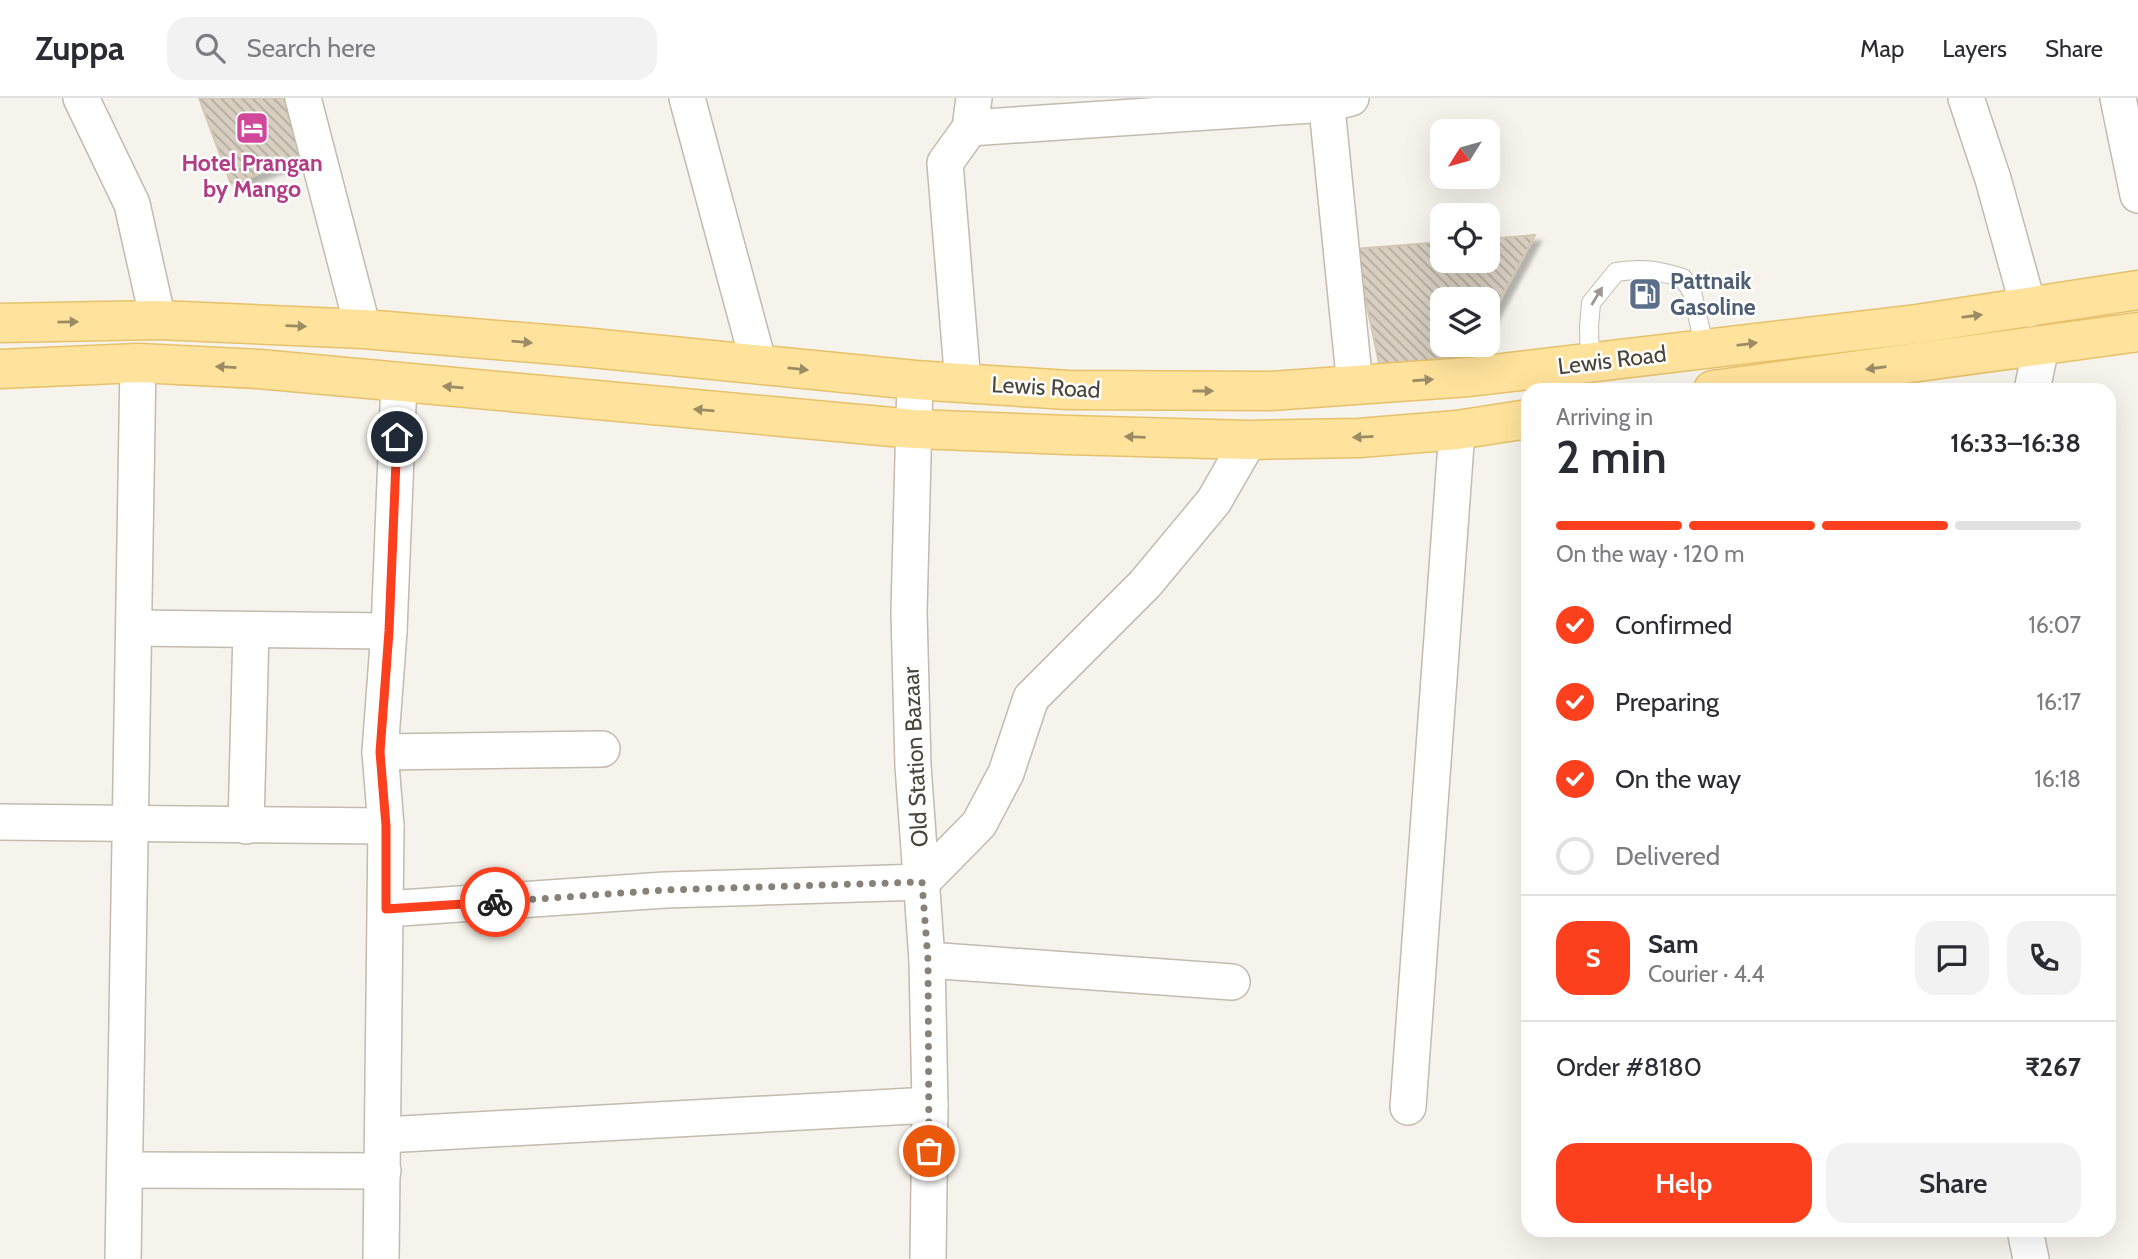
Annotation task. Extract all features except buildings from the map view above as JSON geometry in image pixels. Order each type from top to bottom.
[{"type":"main road","name":"Lewis Road","points":[[0,323],[159,320],[363,328],[915,380],[1068,390],[1270,391],[1469,377],[1917,324],[2029,309],[2138,290]]},
{"type":"main road","points":[[1917,324],[1924,362]]},
{"type":"main road","points":[[1766,383],[2138,332]]},
{"type":"main road","name":"Lewis Road","points":[[0,369],[138,363],[259,369],[914,429],[1249,440],[1359,438],[1457,430],[1521,420]]},
{"type":"street","points":[[81,98],[132,204],[159,320]]},
{"type":"street","points":[[303,98],[363,328]]},
{"type":"street","points":[[687,98],[759,365]]},
{"type":"street","points":[[1966,98],[1993,179],[2029,309]]},
{"type":"street","points":[[2118,98],[2138,195]]},
{"type":"street","points":[[963,383],[945,163],[972,113],[1335,100],[1355,386]]},
{"type":"street","points":[[2033,383],[2041,347]]},
{"type":"street","points":[[123,1259],[138,363]]},
{"type":"street","name":"Old Station Bazaar","points":[[915,380],[909,612],[913,766],[928,960],[928,1259]]},
{"type":"street","points":[[382,1259],[386,826],[380,752],[389,631],[400,382]]},
{"type":"street","points":[[1408,1107],[1457,430]]},
{"type":"street","points":[[386,909],[664,890],[922,882],[979,824],[1006,773],[1031,698],[1145,584],[1214,501],[1249,440]]},
{"type":"street","points":[[134,628],[389,631]]},
{"type":"street","points":[[246,826],[251,630]]},
{"type":"street","points":[[380,752],[602,749]]},
{"type":"street","points":[[0,822],[386,826]]},
{"type":"street","points":[[928,960],[1232,982]]},
{"type":"street","points":[[384,1135],[930,1105]]},
{"type":"street","points":[[126,1170],[383,1171]]},
{"type":"street","points":[[2026,1237],[2031,1259]]},
{"type":"lane","points":[[1590,362],[1591,303],[1616,272],[1634,269],[1654,269],[1683,278],[1692,292],[1705,349]]},
{"type":"way so far","points":[[495,902],[664,890],[922,882],[928,960],[929,1151]]},
{"type":"place","name":"Hotel Prangan by Mango","points":[[252,128]]},
{"type":"place","name":"Pattnaik Gasoline","points":[[1645,294]]},
{"type":"route","points":[[397,437],[389,631],[380,752],[386,826],[386,909],[495,902]]}]
